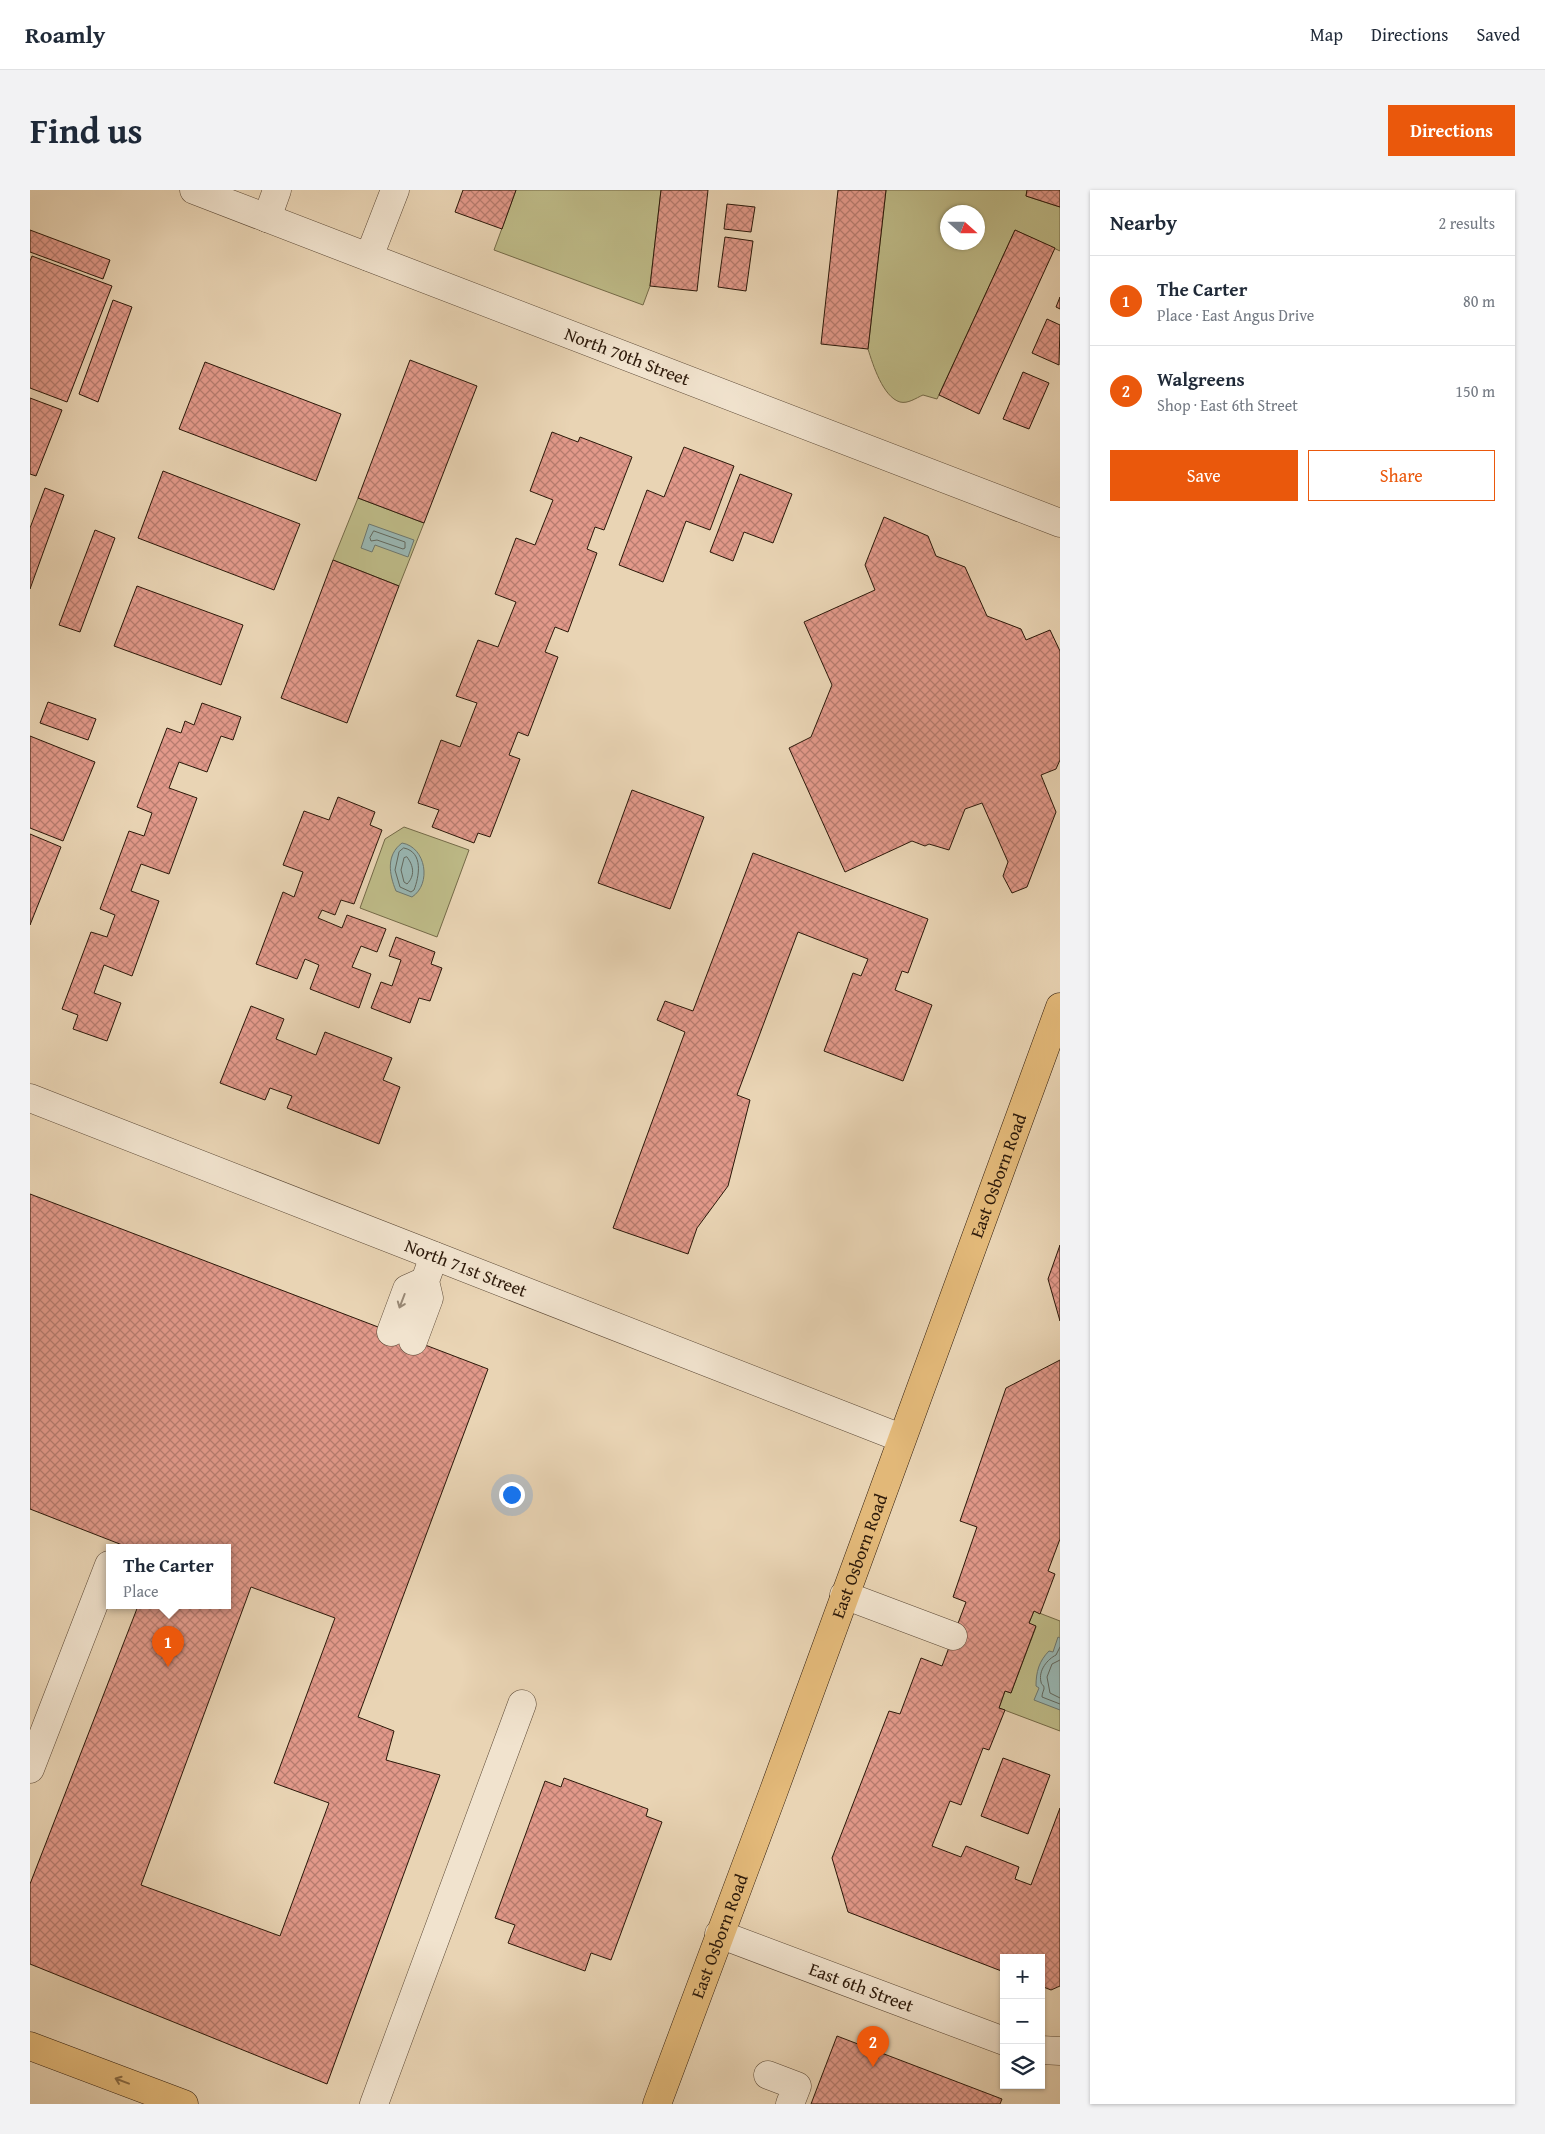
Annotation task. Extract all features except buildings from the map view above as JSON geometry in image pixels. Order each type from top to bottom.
[{"type":"main road","name":"East Osborn Road","points":[[656,2104],[773,1793],[1060,1007]]},
{"type":"main road","points":[[30,2046],[184,2104]]},
{"type":"street","name":"North 70th Street","points":[[194,190],[1060,523]]},
{"type":"street","points":[[267,218],[277,190]]},
{"type":"street","points":[[369,257],[395,190]]},
{"type":"street","name":"North 71st Street","points":[[30,1098],[430,1268],[902,1438]]},
{"type":"street","points":[[402,1336],[407,1289],[430,1268]]},
{"type":"street","points":[[30,1769],[106,1573]]},
{"type":"street","points":[[844,1596],[953,1636]]},
{"type":"street","points":[[374,2104],[522,1704]]},
{"type":"street","name":"East 6th Street","points":[[719,1934],[1000,2039]]},
{"type":"street","points":[[1045,2050],[1060,2051]]},
{"type":"street","points":[[768,2075],[797,2086],[790,2104]]},
{"type":"shaded area","points":[[516,190],[661,190],[650,286],[643,305],[494,250]]},
{"type":"shaded area","points":[[886,190],[1027,190],[1026,196],[1060,207],[1060,251],[1015,230],[937,399],[923,395],[906,402],[894,399],[879,380],[868,349]]},
{"type":"shaded area","points":[[358,498],[424,523],[399,586],[333,560]]},
{"type":"shaded area","points":[[404,827],[469,850],[437,937],[360,908],[385,839]]},
{"type":"shaded area","points":[[1034,1611],[1060,1621],[1060,1731],[999,1708],[1005,1691],[1011,1693],[1036,1627],[1029,1623]]},
{"type":"water","points":[[369,524],[414,540],[408,557],[375,545],[372,552],[361,548]]},
{"type":"water","points":[[402,843],[417,851],[424,867],[422,884],[412,897],[396,891],[392,878],[391,859],[393,853]]},
{"type":"water","points":[[1058,1637],[1060,1638],[1060,1710],[1034,1700],[1039,1688],[1036,1686],[1039,1667],[1049,1651],[1053,1652]]},
{"type":"place","name":"The Carter","points":[[168,1667]]},
{"type":"place","name":"Walgreens","points":[[873,2067]]}]
